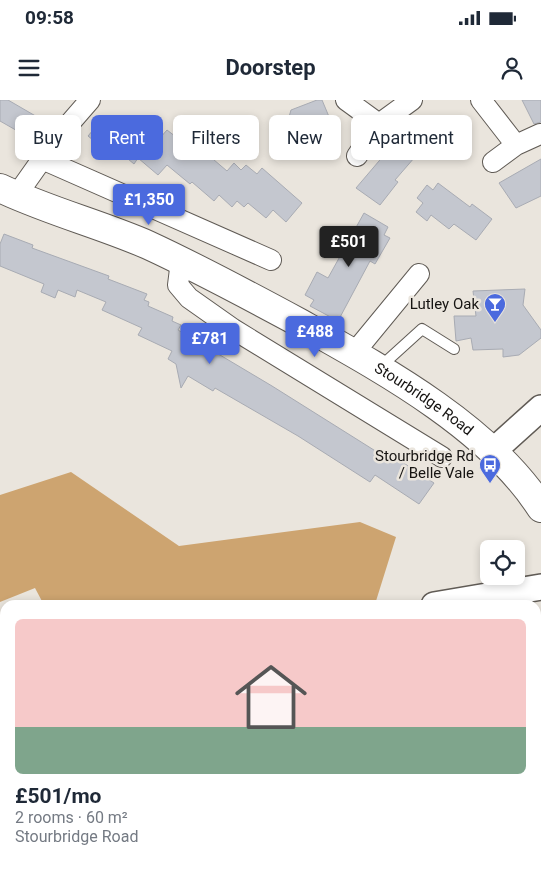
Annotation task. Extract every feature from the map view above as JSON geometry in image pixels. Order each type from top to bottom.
[{"type":"highway","name":"Stourbridge Road","points":[[8,192],[81,218],[181,261],[236,287],[354,353],[443,412],[492,452],[522,482],[541,508]]},
{"type":"street","points":[[78,115],[90,100]]},
{"type":"street","points":[[346,100],[364,115]]},
{"type":"street","points":[[391,115],[412,100]]},
{"type":"street","points":[[481,100],[516,144]]},
{"type":"street","points":[[493,162],[516,144],[540,134]]},
{"type":"street","points":[[8,192],[41,160]]},
{"type":"street","points":[[44,160],[271,260]]},
{"type":"street","points":[[181,261],[178,285],[189,298],[234,329],[442,457]]},
{"type":"street","points":[[354,353],[419,274]]},
{"type":"street","points":[[492,452],[541,408]]},
{"type":"street","points":[[464,600],[541,587]]},
{"type":"lane","points":[[379,368],[422,329],[454,349]]},
{"type":"shaded area","points":[[71,472],[179,546],[360,522],[396,537],[376,600],[41,600],[35,588],[5,600],[0,600],[0,495]]},
{"type":"building","points":[[0,100],[8,100],[34,115],[15,115],[15,130],[0,121]]},
{"type":"building","points":[[317,100],[322,100],[328,115],[290,115],[291,110]]},
{"type":"building","points":[[522,100],[541,100],[541,122],[534,124]]},
{"type":"building","points":[[167,130],[173,135],[173,160],[214,160],[227,171],[234,163],[241,170],[246,165],[257,174],[262,168],[302,203],[286,222],[273,210],[266,218],[248,203],[244,207],[237,201],[232,207],[219,195],[214,201],[192,182],[190,184],[167,165],[158,175],[140,160],[163,160],[163,135]]},
{"type":"building","points":[[541,159],[541,196],[516,208],[499,183]]},
{"type":"building","points":[[380,160],[412,160],[395,180],[398,182],[380,205],[356,188]]},
{"type":"building","points":[[438,183],[470,207],[472,204],[492,219],[476,240],[454,224],[449,229],[431,215],[427,221],[416,212],[423,203],[417,198],[427,185],[433,190]]},
{"type":"building","points":[[364,213],[388,227],[384,235],[390,238],[375,264],[370,261],[338,321],[310,306],[314,300],[305,295],[317,272],[328,278]]},
{"type":"building","points":[[4,234],[33,245],[32,248],[109,276],[108,279],[147,294],[144,300],[149,302],[148,306],[173,317],[172,321],[181,325],[178,330],[393,462],[396,458],[434,483],[419,504],[375,475],[370,482],[298,436],[215,388],[213,391],[188,376],[181,388],[176,364],[168,359],[172,351],[138,335],[142,328],[102,310],[106,302],[77,290],[75,297],[58,290],[55,298],[41,292],[44,284],[0,266],[0,244]]},
{"type":"building","name":"Lutley Oak","points":[[525,289],[523,305],[541,330],[541,338],[519,355],[503,357],[503,349],[473,350],[471,338],[456,341],[454,316],[476,316],[473,291]]},
{"type":"place","name":"Lutley Oak","points":[[495,323]]},
{"type":"place","name":"Stourbridge Rd / Belle Vale","points":[[490,484]]}]
